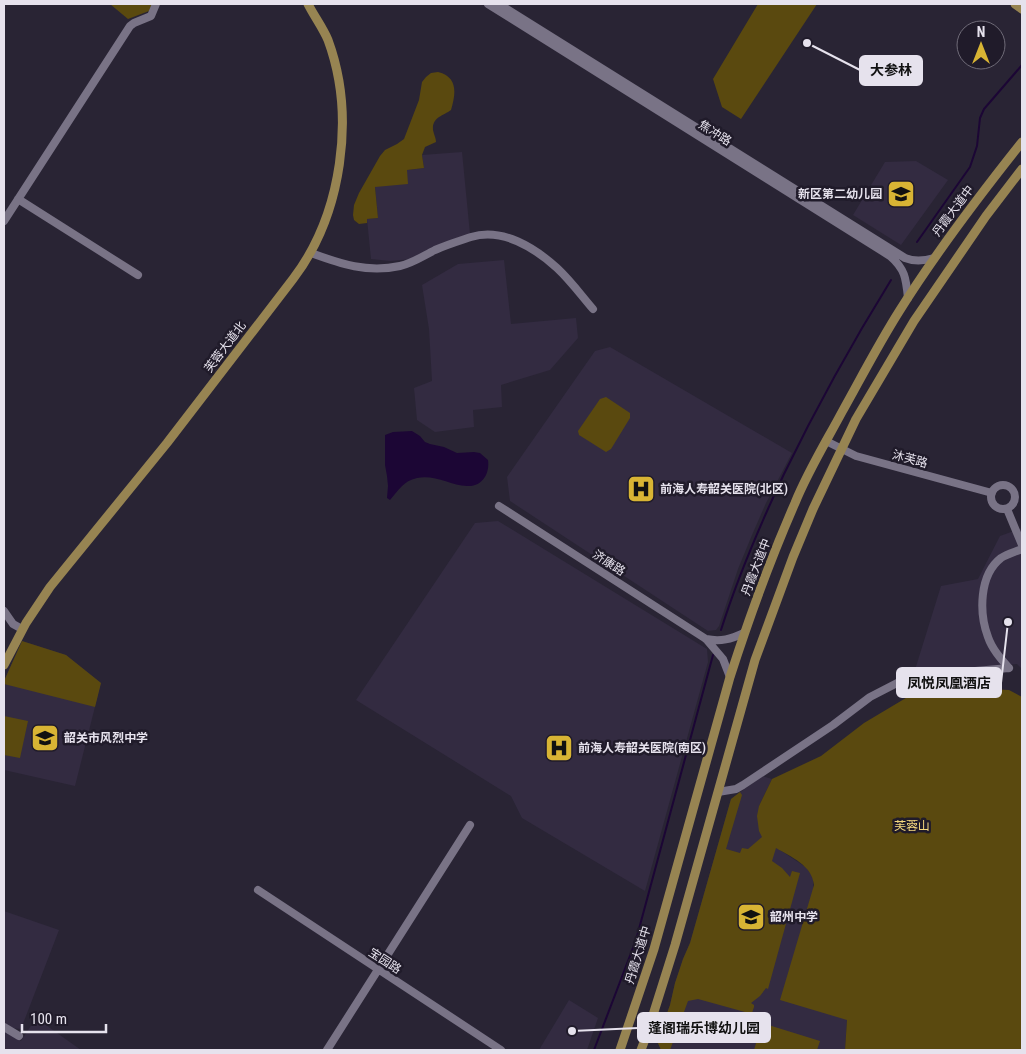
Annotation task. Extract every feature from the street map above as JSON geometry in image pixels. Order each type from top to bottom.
[{"type":"main road","name":"芙蓉大道北","points":[[4,665],[22,629],[50,587],[167,443],[311,253],[326,218],[335,185],[342,136],[342,104],[336,66],[327,38],[308,4]]},
{"type":"main road","points":[[1015,4],[1022,9]]},
{"type":"main road","name":"丹霞大道中","points":[[620,1050],[654,949],[744,633],[795,502],[877,348],[908,298],[971,207],[1022,142]]},
{"type":"main road","points":[[641,1050],[675,944],[755,660],[813,509],[856,419],[914,321],[981,223],[1022,169]]},
{"type":"street","points":[[4,221],[130,26],[151,16],[156,4]]},
{"type":"street","name":"焦冲路","points":[[488,4],[890,256],[904,274],[908,298]]},
{"type":"street","name":"焦冲路","points":[[499,4],[905,258],[920,261],[934,258]]},
{"type":"street","points":[[18,199],[138,275]]},
{"type":"street","points":[[311,253],[347,266],[384,268],[401,266],[437,249],[472,237],[485,234],[500,236],[514,240],[532,249],[547,260],[558,269],[592,309]]},
{"type":"street","name":"沐芙路","points":[[826,441],[856,456],[992,492]]},
{"type":"street","points":[[1004,485],[1011,488],[1019,498],[1007,508],[999,508],[991,500],[992,492],[997,487],[1004,485]]},
{"type":"street","name":"济康路","points":[[499,506],[706,639],[722,659],[730,677]]},
{"type":"street","points":[[718,792],[736,789],[743,785],[833,725],[870,697],[901,681],[918,676],[1010,668],[1001,660],[988,638],[983,619],[982,604],[985,583],[990,570],[998,560],[1022,547],[1007,508]]},
{"type":"street","points":[[4,612],[13,624],[22,629]]},
{"type":"street","points":[[706,639],[721,641],[744,633]]},
{"type":"street","points":[[327,1050],[470,825]]},
{"type":"street","name":"宝园路","points":[[258,890],[501,1050]]},
{"type":"street","points":[[4,1027],[19,1036]]},
{"type":"shaded area","points":[[462,152],[470,234],[413,259],[390,261],[371,259],[367,219],[378,218],[375,187],[407,170],[424,168],[422,155]]},
{"type":"shaded area","name":"新区第二幼儿园","points":[[916,161],[948,180],[901,245],[853,215],[885,162]]},
{"type":"shaded area","points":[[504,260],[511,324],[576,318],[578,338],[550,370],[501,385],[502,407],[473,410],[474,427],[435,432],[417,420],[414,388],[432,381],[429,329],[422,285],[458,264]]},
{"type":"shaded area","name":"前海人寿韶关医院(北区)","points":[[610,347],[792,453],[752,535],[716,630],[708,631],[510,501],[507,477],[595,351]]},
{"type":"shaded area","points":[[412,431],[425,442],[457,453],[480,453],[488,460],[488,470],[484,479],[477,484],[467,486],[430,477],[417,478],[405,484],[390,500],[387,498],[385,435],[393,432]]},
{"type":"shaded area","name":"前海人寿韶关医院(南区)","points":[[498,521],[707,649],[708,662],[645,891],[522,818],[511,796],[356,700],[475,523]]},
{"type":"shaded area","points":[[1022,528],[1022,669],[1017,664],[914,673],[941,586],[978,579],[1000,536]]},
{"type":"shaded area","name":"韶关市风烈中学","points":[[22,641],[66,655],[101,683],[75,786],[4,770],[4,681]]},
{"type":"shaded area","name":"韶州中学","points":[[762,776],[772,779],[759,806],[768,842],[807,868],[813,878],[813,890],[847,1020],[845,1050],[661,1050],[657,1041],[670,1005],[683,959],[690,943],[731,799]]},
{"type":"shaded area","points":[[4,911],[59,930],[21,1029],[11,1028],[4,1023]]},
{"type":"shaded area","points":[[569,1000],[598,1018],[587,1050],[539,1050]]},
{"type":"shaded area","points":[[36,1018],[81,1050],[4,1050],[4,1031],[21,1041]]},
{"type":"green space","points":[[110,4],[152,4],[149,11],[128,19]]},
{"type":"green space","points":[[758,4],[817,4],[741,119],[722,107],[713,79]]},
{"type":"green space","points":[[431,73],[445,74],[452,82],[454,98],[451,110],[434,122],[433,130],[436,142],[425,147],[422,155],[424,168],[407,170],[408,184],[375,187],[378,218],[367,219],[367,223],[359,224],[354,220],[353,215],[354,205],[359,193],[385,150],[404,139],[419,100],[422,82]]},
{"type":"green space","points":[[606,397],[630,413],[630,418],[611,449],[606,452],[579,435],[578,431],[600,399]]},
{"type":"green space","points":[[22,641],[66,655],[101,683],[95,707],[4,684]]},
{"type":"green space","name":"芙蓉山","points":[[926,686],[1009,690],[1022,697],[1022,1050],[845,1050],[847,1020],[780,1000],[814,885],[809,872],[800,862],[776,848],[772,861],[790,877],[792,871],[800,873],[768,989],[766,988],[751,1003],[754,1007],[742,1043],[740,1029],[745,1012],[698,999],[688,1001],[670,1050],[661,1050],[657,1041],[670,1005],[683,959],[690,943],[731,799],[740,792],[742,795],[726,849],[740,853],[742,848],[748,849],[762,837],[759,831],[757,816],[759,806],[772,779],[821,756],[864,723]]},
{"type":"green space","points":[[4,716],[28,721],[20,758],[4,755]]},
{"type":"green space","points":[[762,1023],[820,1041],[817,1050],[754,1050]]},
{"type":"waterway","points":[[917,242],[970,167],[977,146],[980,118],[984,109],[1022,65]]},
{"type":"waterway","points":[[721,630],[750,551],[784,474],[835,376],[891,280]]},
{"type":"waterway","points":[[594,1050],[636,940],[713,655]]},
{"type":"place","name":"大参林","points":[[807,43]]},
{"type":"place","name":"新区第二幼儿园","points":[[901,194]]},
{"type":"place","name":"前海人寿韶关医院(北区)","points":[[641,489]]},
{"type":"place","name":"凤悦凤凰酒店","points":[[1008,622]]},
{"type":"place","name":"韶关市风烈中学","points":[[45,738]]},
{"type":"place","name":"前海人寿韶关医院(南区)","points":[[559,748]]},
{"type":"place","name":"韶州中学","points":[[751,917]]},
{"type":"place","name":"蓬阁瑞乐博幼儿园","points":[[572,1031]]}]
